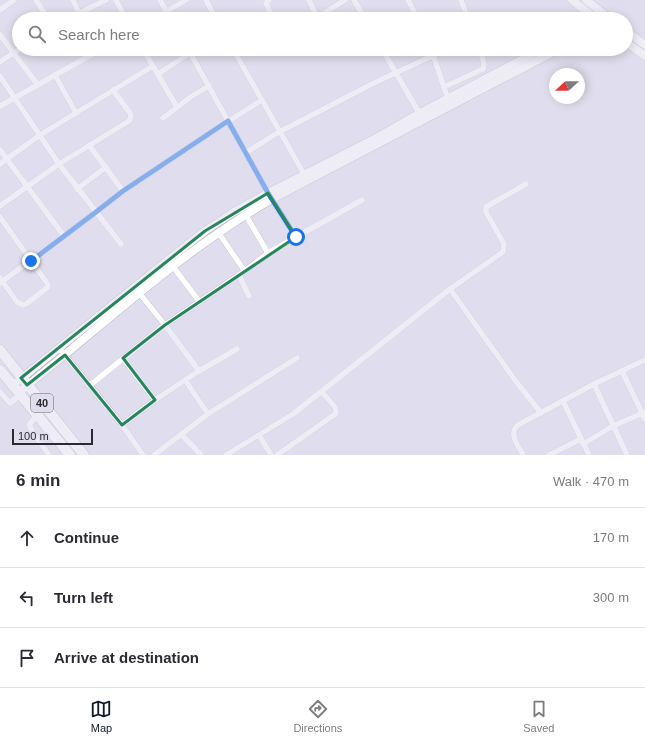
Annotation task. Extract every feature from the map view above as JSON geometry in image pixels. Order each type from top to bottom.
[{"type":"highway","name":"40","points":[[0,350],[24,382],[84,455]]},
{"type":"highway","name":"40","points":[[0,370],[70,455]]},
{"type":"main road","points":[[572,0],[587,12]]},
{"type":"main road","points":[[586,0],[601,12]]},
{"type":"main road","points":[[633,36],[645,45]]},
{"type":"main road","points":[[633,47],[645,56]]},
{"type":"main road","points":[[24,382],[65,355],[140,294],[171,263],[211,227],[234,212],[270,196],[422,116],[448,99],[529,56]]},
{"type":"main road","points":[[17,391],[24,382],[59,348],[171,263],[304,174],[545,56]]},
{"type":"street","points":[[0,10],[14,0]]},
{"type":"street","points":[[36,0],[44,12]]},
{"type":"street","points":[[73,0],[79,12]]},
{"type":"street","points":[[81,12],[105,0]]},
{"type":"street","points":[[116,0],[122,12]]},
{"type":"street","points":[[160,0],[167,11],[186,0]]},
{"type":"street","points":[[206,0],[212,12]]},
{"type":"street","points":[[269,0],[266,3],[270,12]]},
{"type":"street","points":[[309,0],[314,12]]},
{"type":"street","points":[[326,12],[345,0]]},
{"type":"street","points":[[354,0],[361,12]]},
{"type":"street","points":[[408,0],[414,12]]},
{"type":"street","points":[[461,0],[465,12]]},
{"type":"street","points":[[0,35],[12,50]]},
{"type":"street","points":[[0,62],[12,53]]},
{"type":"street","points":[[17,56],[38,85]]},
{"type":"street","points":[[0,106],[87,56]]},
{"type":"street","points":[[147,56],[177,107]]},
{"type":"street","points":[[158,74],[182,56]]},
{"type":"street","points":[[192,56],[245,153],[296,237]]},
{"type":"street","points":[[237,56],[304,174]]},
{"type":"street","points":[[386,56],[422,116]]},
{"type":"street","points":[[245,153],[279,132],[396,72],[433,56],[448,99]]},
{"type":"street","points":[[444,87],[483,70],[484,64],[482,56]]},
{"type":"street","points":[[0,164],[40,135],[153,66]]},
{"type":"street","points":[[55,75],[76,113]]},
{"type":"street","points":[[0,76],[77,189],[121,244]]},
{"type":"street","points":[[163,118],[209,86]]},
{"type":"street","points":[[0,206],[59,164],[124,124],[130,118],[131,115],[129,111],[114,90]]},
{"type":"street","points":[[0,217],[31,261],[47,283],[48,289],[22,305],[17,302],[1,281],[31,261],[123,191],[262,100]]},
{"type":"street","points":[[89,145],[123,191]]},
{"type":"street","points":[[0,150],[26,187],[64,236]]},
{"type":"street","points":[[77,189],[106,168]]},
{"type":"street","points":[[226,455],[293,414],[450,289],[503,252],[504,244],[486,212],[486,207],[526,184]]},
{"type":"street","points":[[89,386],[165,324],[239,275],[268,253],[362,200]]},
{"type":"street","points":[[245,214],[268,253]]},
{"type":"street","points":[[218,232],[244,270]]},
{"type":"street","points":[[171,263],[199,301]]},
{"type":"street","points":[[239,275],[249,296]]},
{"type":"street","points":[[450,289],[515,380],[541,413]]},
{"type":"street","points":[[140,294],[165,324],[199,371]]},
{"type":"street","points":[[59,348],[122,425],[143,455]]},
{"type":"street","points":[[122,425],[185,380],[237,349]]},
{"type":"street","points":[[123,358],[155,400]]},
{"type":"street","points":[[154,455],[208,414],[297,358]]},
{"type":"street","points":[[523,455],[513,436],[513,432],[518,425],[594,384],[645,360]]},
{"type":"street","points":[[549,455],[613,426],[644,415],[622,371]]},
{"type":"street","points":[[185,380],[208,414]]},
{"type":"street","points":[[594,384],[627,455]]},
{"type":"street","points":[[0,392],[10,403],[17,391]]},
{"type":"street","points":[[277,455],[336,413],[334,407],[322,392]]},
{"type":"street","points":[[563,401],[589,455]]},
{"type":"street","points":[[46,408],[31,421],[30,427],[49,455]]},
{"type":"street","points":[[181,434],[202,455]]},
{"type":"street","points":[[259,435],[271,455]]},
{"type":"highlighted area","points":[[268,193],[296,237],[165,325],[123,358],[155,400],[122,425],[65,355],[27,385],[21,378],[205,231]]},
{"type":"route","points":[[31,261],[123,191],[228,121],[268,193],[296,237]]}]
